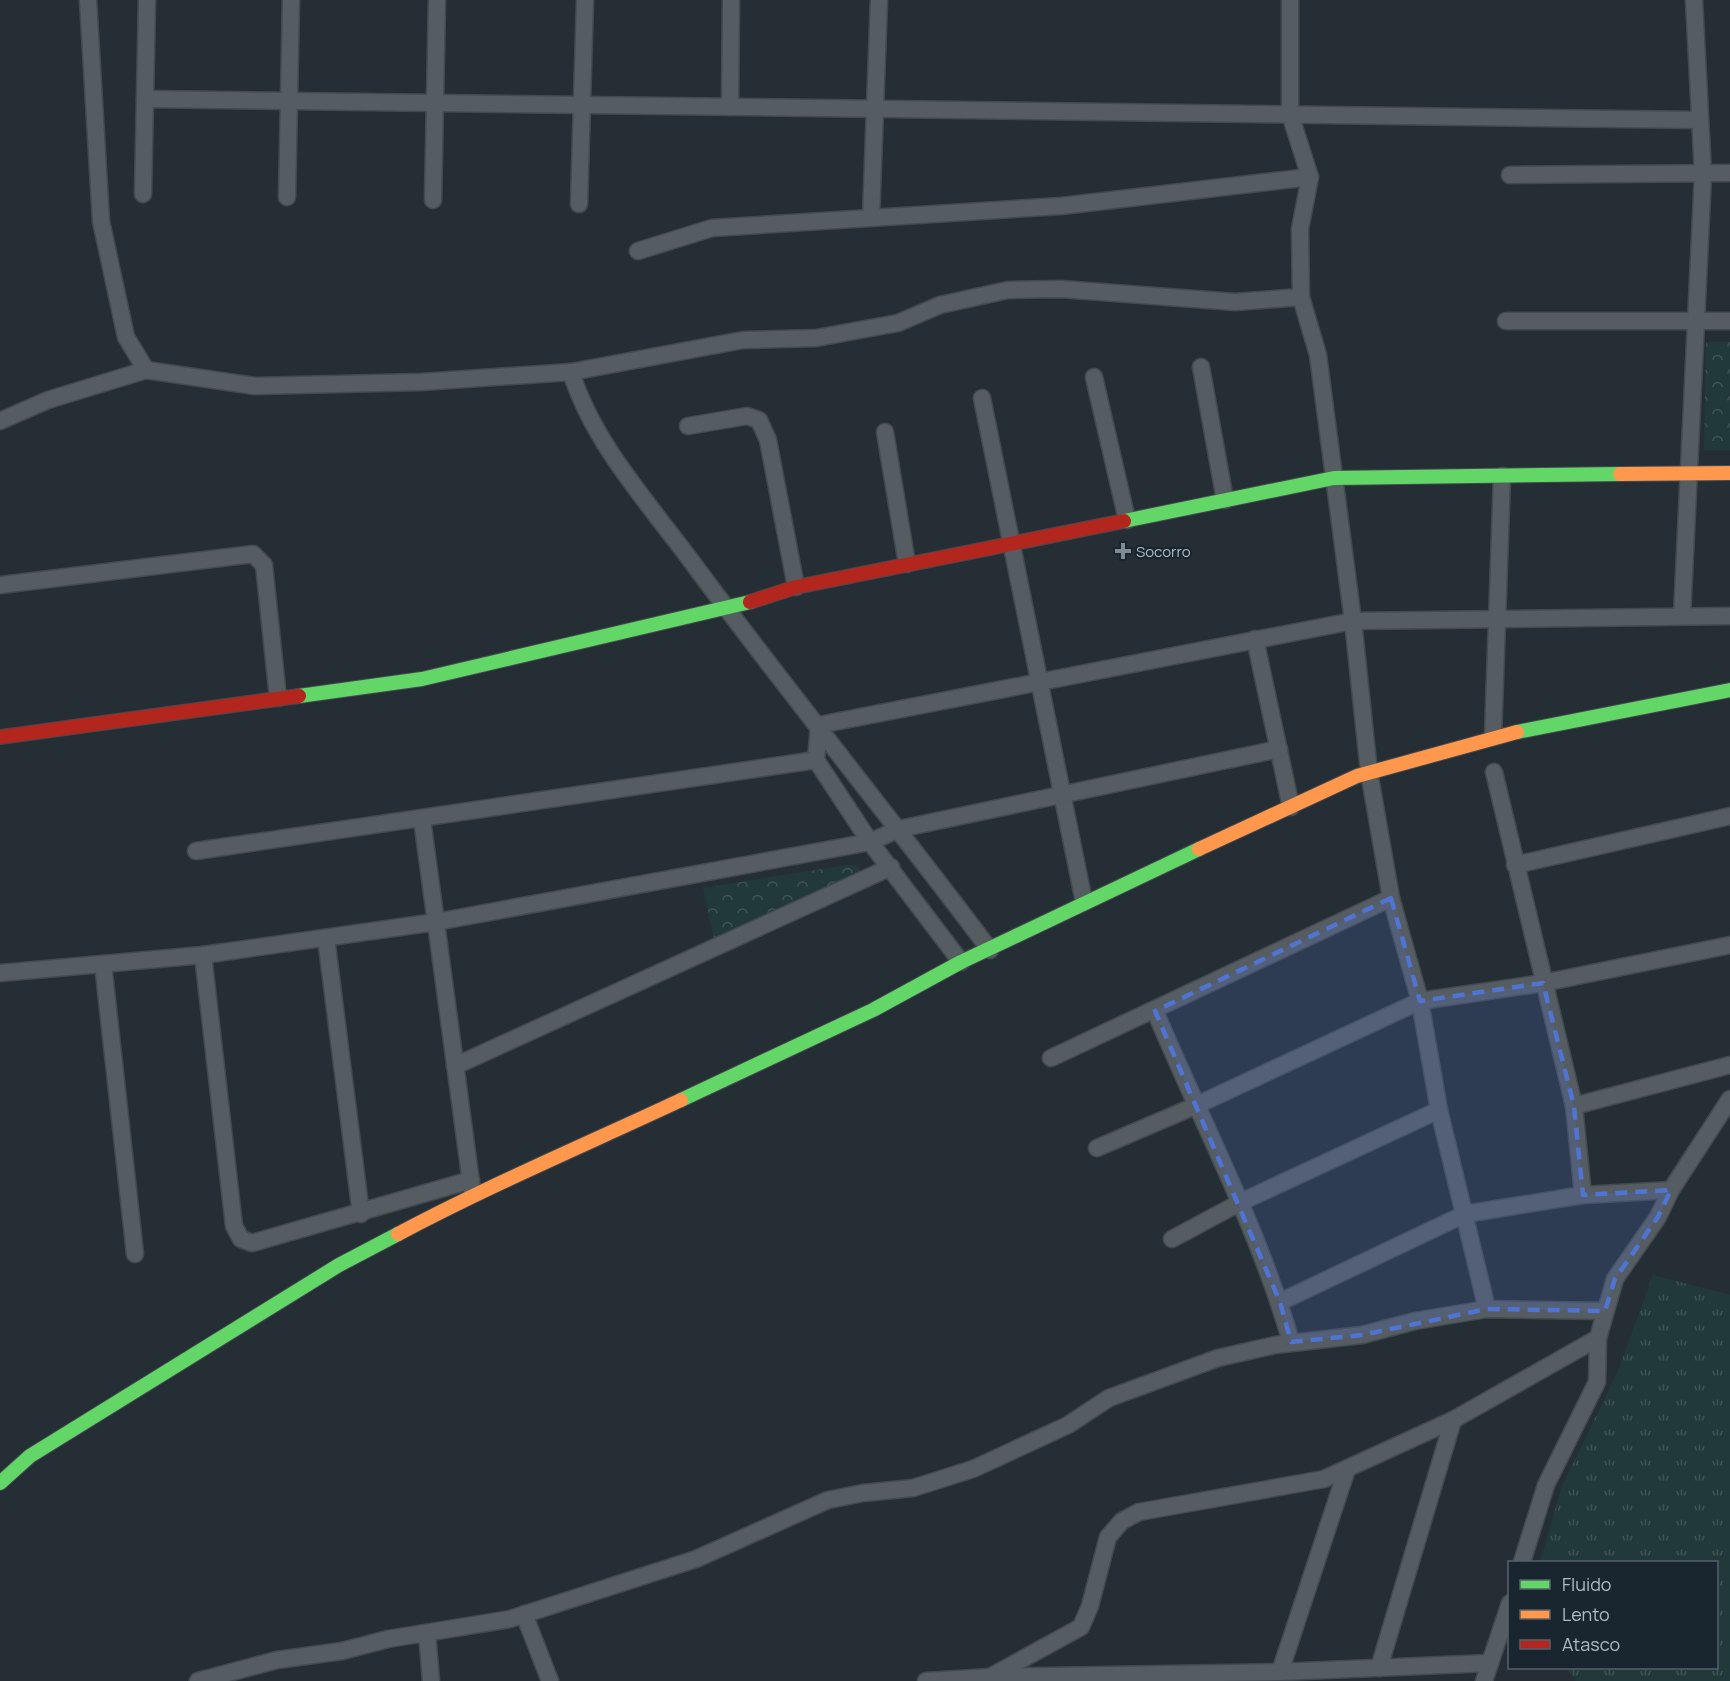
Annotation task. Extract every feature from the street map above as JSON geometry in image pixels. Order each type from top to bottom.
[{"type":"street","points":[[88,0],[100,221],[126,337],[146,370]]},
{"type":"street","points":[[143,194],[147,0]]},
{"type":"street","points":[[287,197],[291,0]]},
{"type":"street","points":[[433,200],[437,0]]},
{"type":"street","points":[[579,204],[585,0]]},
{"type":"street","points":[[730,107],[731,0]]},
{"type":"street","points":[[871,217],[879,0]]},
{"type":"street","points":[[1290,0],[1290,114],[1310,177],[1300,229],[1301,297],[1318,355],[1353,621],[1369,772],[1390,898],[1420,1001],[1439,1110],[1487,1309]]},
{"type":"street","points":[[1682,616],[1703,174],[1694,0]]},
{"type":"street","points":[[145,99],[1699,120]]},
{"type":"street","points":[[1510,175],[1730,173]]},
{"type":"street","points":[[638,251],[712,228],[1061,206],[1310,177]]},
{"type":"street","points":[[0,421],[48,400],[146,370],[255,386],[421,382],[571,372],[743,340],[816,338],[898,323],[940,305],[1008,290],[1061,289],[1235,302],[1301,297]]},
{"type":"street","points":[[1506,321],[1730,321]]},
{"type":"street","points":[[1201,367],[1225,500]]},
{"type":"street","points":[[571,372],[581,404],[604,443],[727,609],[819,725],[990,950]]},
{"type":"street","points":[[1094,377],[1127,520]]},
{"type":"street","points":[[982,398],[1084,902]]},
{"type":"street","points":[[688,426],[747,416],[759,420],[768,440],[796,587]]},
{"type":"street","points":[[885,432],[906,564]]},
{"type":"street","points":[[0,737],[422,679],[727,609],[796,587],[1334,478],[1730,473]]},
{"type":"street","points":[[1493,737],[1502,476]]},
{"type":"street","points":[[0,585],[253,554],[264,565],[278,698]]},
{"type":"street","points":[[819,725],[1039,680],[1353,621],[1730,616]]},
{"type":"street","points":[[1255,639],[1291,807]]},
{"type":"street","points":[[203,955],[236,1233],[245,1243],[252,1243],[472,1187],[568,1153],[873,1010],[962,962],[1084,902],[1369,772],[1493,737],[1730,690]]},
{"type":"street","points":[[819,725],[816,760],[870,842],[962,962]]},
{"type":"street","points":[[0,973],[203,955],[436,922],[870,842],[899,829],[1279,750]]},
{"type":"street","points":[[196,851],[816,760]]},
{"type":"street","points":[[1494,772],[1574,1106],[1583,1195]]},
{"type":"street","points":[[1515,865],[1730,816]]},
{"type":"street","points":[[422,819],[472,1187]]},
{"type":"street","points":[[455,1066],[891,867]]},
{"type":"street","points":[[1051,1058],[1155,1011],[1390,898]]},
{"type":"street","points":[[327,938],[361,1214]]},
{"type":"street","points":[[1097,1148],[1195,1106],[1420,1001],[1543,983],[1730,945]]},
{"type":"street","points":[[103,964],[135,1254]]},
{"type":"street","points":[[1155,1011],[1195,1106],[1240,1202],[1280,1302],[1292,1342]]},
{"type":"street","points":[[1574,1106],[1730,1065]]},
{"type":"street","points":[[1523,1561],[1546,1485],[1596,1382],[1598,1338],[1615,1279],[1658,1217],[1671,1190],[1730,1100]]},
{"type":"street","points":[[1172,1239],[1240,1202],[1439,1110]]},
{"type":"street","points":[[0,1483],[30,1456],[339,1264],[472,1187]]},
{"type":"street","points":[[1280,1302],[1465,1214],[1583,1195],[1671,1190]]},
{"type":"street","points":[[198,1681],[235,1677],[277,1660],[342,1651],[388,1639],[524,1614],[696,1559],[785,1517],[828,1500],[863,1493],[913,1488],[973,1468],[1026,1446],[1068,1425],[1109,1398],[1218,1358],[1292,1342],[1362,1335],[1415,1321],[1487,1309],[1605,1311]]},
{"type":"street","points":[[990,1677],[1081,1627],[1090,1606],[1108,1537],[1122,1521],[1139,1512],[1324,1479],[1453,1420],[1598,1338]]},
{"type":"street","points":[[1379,1668],[1453,1420]]},
{"type":"street","points":[[1280,1672],[1347,1469]]},
{"type":"street","points":[[1484,1681],[1508,1606]]},
{"type":"street","points":[[524,1614],[550,1681]]},
{"type":"street","points":[[427,1633],[431,1681]]},
{"type":"street","points":[[926,1681],[990,1677],[1280,1672],[1490,1664]]},
{"type":"highlighted area","points":[[1391,898],[1420,1001],[1543,983],[1574,1106],[1583,1195],[1671,1190],[1658,1217],[1615,1279],[1605,1311],[1487,1309],[1362,1335],[1291,1342],[1280,1302],[1155,1011]]},
{"type":"green space","points":[[1706,342],[1730,342],[1730,450],[1704,450]]},
{"type":"green space","points":[[857,865],[864,875],[717,952],[703,888]]},
{"type":"green space","points":[[1653,1275],[1730,1295],[1730,1681],[1576,1681],[1568,1669],[1718,1669],[1718,1561],[1540,1561],[1562,1486],[1618,1371]]},
{"type":"traffic: fast","points":[[1124,521],[1334,478],[1620,474]]},
{"type":"traffic: fast","points":[[299,696],[422,679],[750,602]]},
{"type":"traffic: fast","points":[[1517,732],[1730,690]]},
{"type":"traffic: fast","points":[[681,1100],[873,1010],[961,962],[1199,849]]},
{"type":"traffic: fast","points":[[0,1483],[30,1456],[339,1265],[398,1234]]},
{"type":"traffic: slow","points":[[1620,474],[1730,473]]},
{"type":"traffic: slow","points":[[1199,849],[1357,776],[1517,732]]},
{"type":"traffic: slow","points":[[398,1234],[503,1182],[681,1100]]},
{"type":"traffic: jam","points":[[750,602],[796,587],[1124,521]]},
{"type":"traffic: jam","points":[[0,737],[299,696]]},
{"type":"place","name":"Socorro","points":[[1123,551]]}]
